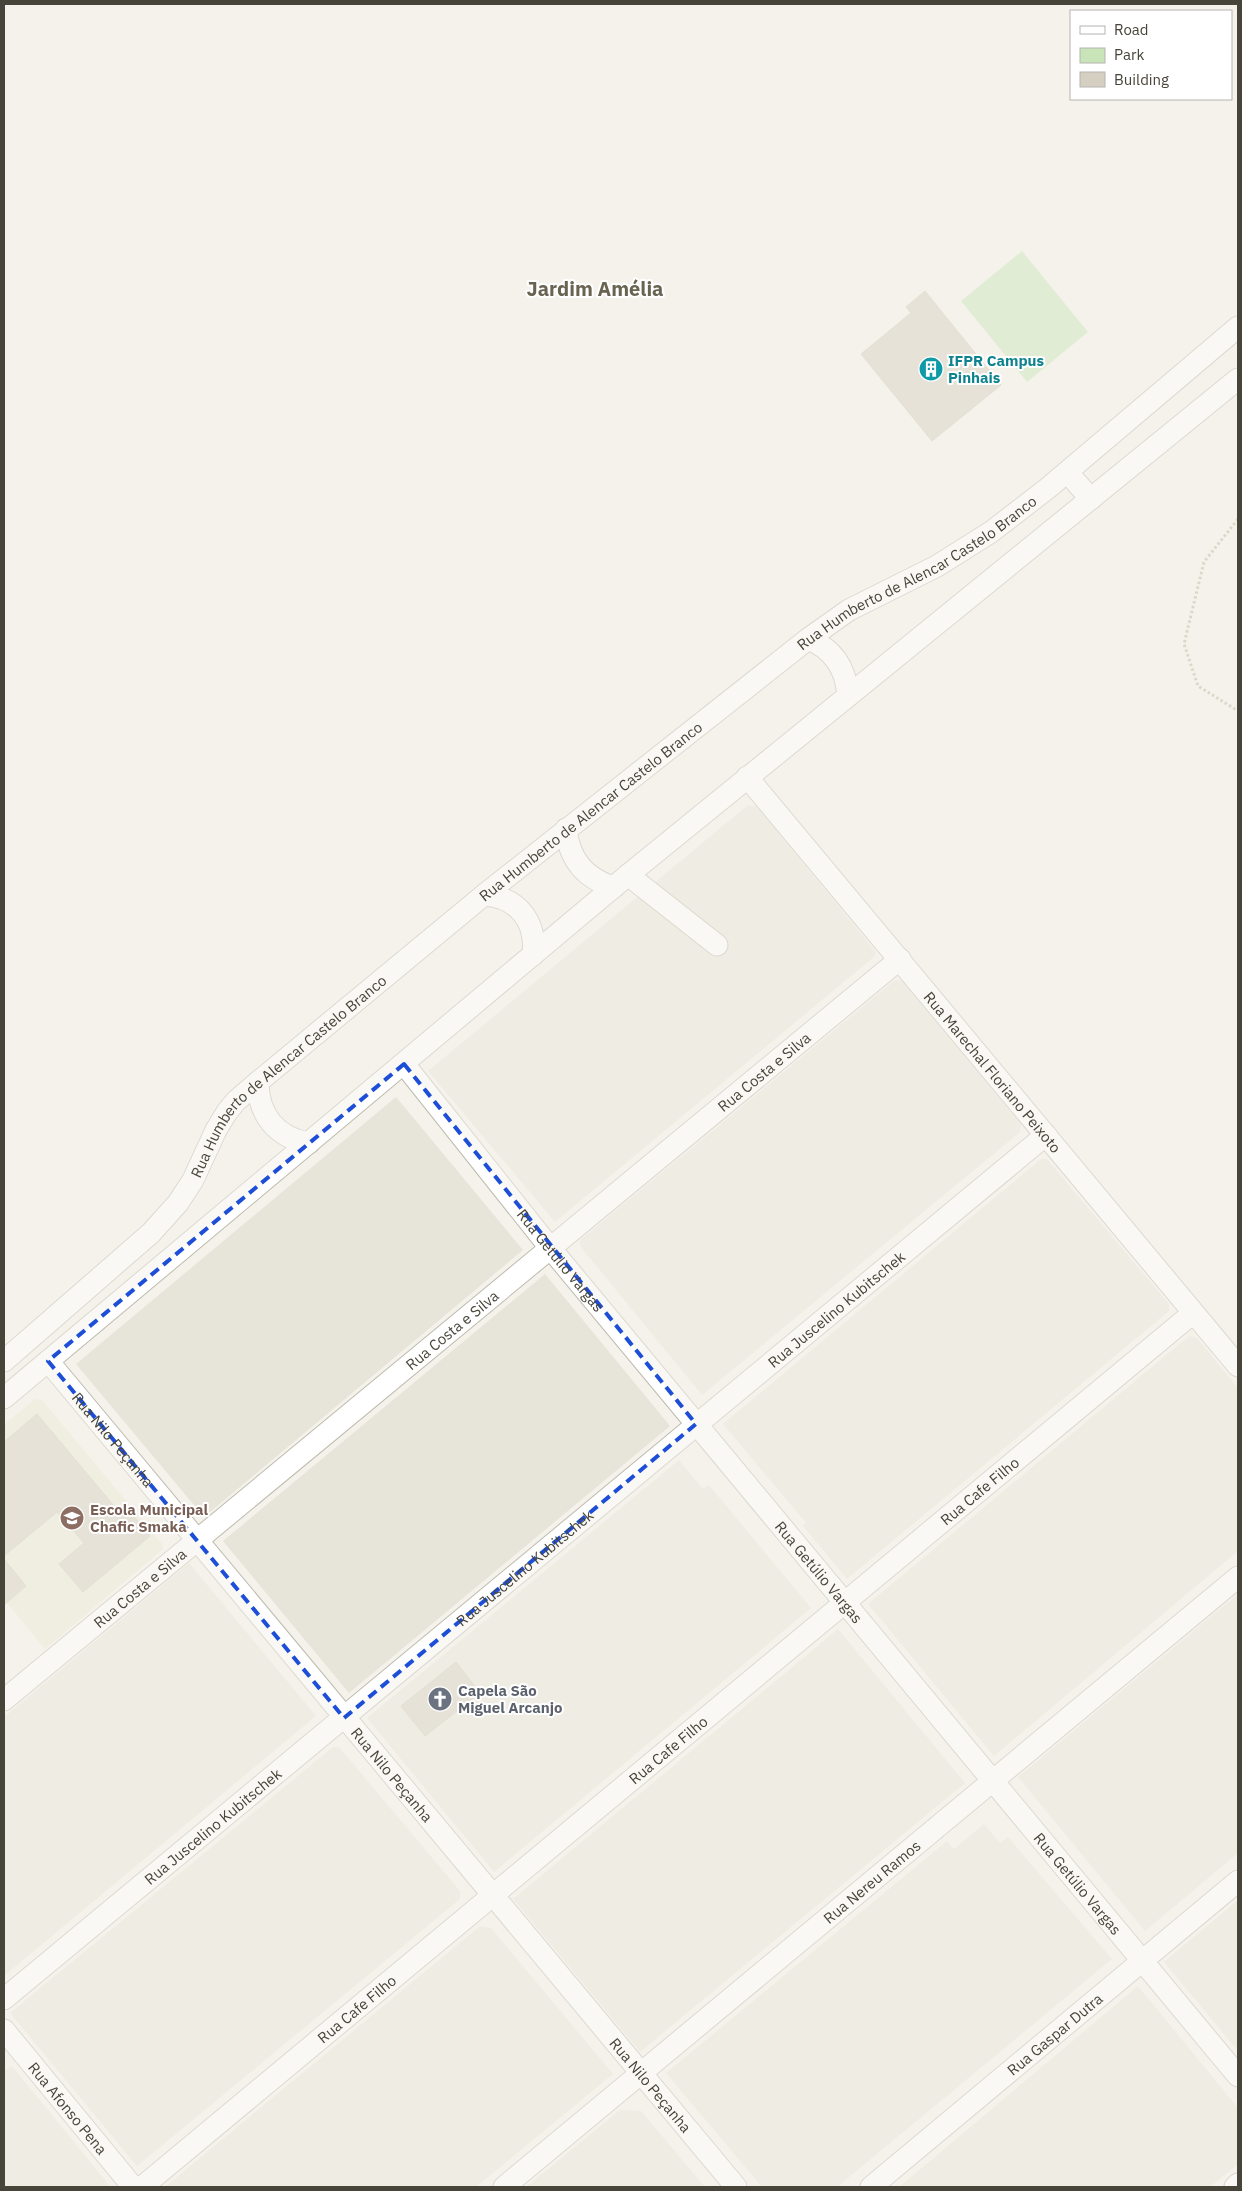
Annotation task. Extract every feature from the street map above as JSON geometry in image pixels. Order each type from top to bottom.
[{"type":"street","name":"Rua Humberto de Alencar Castelo Branco","points":[[4,1361],[151,1233],[178,1203],[193,1180],[216,1130],[227,1112],[236,1101],[258,1082],[484,894],[808,639],[849,610],[937,566],[992,532],[1067,472],[1238,327]]},
{"type":"street","points":[[4,1398],[621,881],[1238,379]]},
{"type":"street","points":[[1067,472],[1091,499]]},
{"type":"street","points":[[808,639],[825,648],[838,662],[844,672],[848,696]]},
{"type":"street","name":"Rua Marechal Floriano Peixoto","points":[[747,777],[1238,1366]]},
{"type":"street","points":[[566,829],[570,850],[580,867],[595,880],[621,881],[717,945]]},
{"type":"street","points":[[484,894],[505,899],[528,919],[534,936],[533,955]]},
{"type":"street","name":"Rua Costa e Silva","points":[[4,1700],[900,959]]},
{"type":"street","name":"Rua Getúlio Vargas","points":[[404,1064],[551,1249],[1238,2076]]},
{"type":"street","points":[[258,1082],[263,1111],[274,1127],[290,1138],[309,1143]]},
{"type":"street","name":"Rua Juscelino Kubitschek","points":[[4,1999],[1046,1135]]},
{"type":"street","name":"Rua Cafe Filho","points":[[142,2187],[1194,1312]]},
{"type":"street","name":"Rua Nilo Peçanha","points":[[48,1361],[736,2187]]},
{"type":"street","name":"Rua Nereu Ramos","points":[[504,2187],[1238,1577]]},
{"type":"street","name":"Rua Gaspar Dutra","points":[[871,2187],[1238,1881]]},
{"type":"street","name":"Rua Afonso Pena","points":[[4,2030],[133,2187]]},
{"type":"street","points":[[1234,2187],[1238,2184]]},
{"type":"path","points":[[1238,519],[1204,562],[1184,644],[1198,686],[1238,710]]},
{"type":"highlighted area","points":[[404,1064],[696,1424],[344,1718],[48,1361]]},
{"type":"shaded area","points":[[748,805],[757,807],[876,952],[875,956],[555,1222],[428,1071]]},
{"type":"shaded area","points":[[895,980],[902,981],[1021,1124],[1020,1132],[702,1395],[580,1246],[580,1240]]},
{"type":"shaded area","points":[[396,1097],[523,1250],[204,1517],[76,1364]]},
{"type":"shaded area","points":[[1041,1159],[1047,1159],[1169,1304],[1169,1311],[847,1579],[803,1526],[806,1523],[723,1424]]},
{"type":"shaded area","points":[[545,1274],[670,1426],[349,1693],[223,1541]]},
{"type":"shaded area","points":[[1189,1336],[1197,1338],[1238,1388],[1238,1551],[994,1756],[868,1604]]},
{"type":"shaded area","name":"Escola Municipal Chafic Smaka","points":[[35,1399],[42,1400],[162,1544],[163,1549],[45,1649],[4,1599],[4,1425]]},
{"type":"shaded area","points":[[679,1460],[703,1489],[709,1485],[811,1608],[494,1872],[367,1718]]},
{"type":"shaded area","points":[[189,1563],[316,1716],[4,1976],[4,1717]]},
{"type":"shaded area","points":[[1238,1594],[1238,1853],[1145,1931],[1018,1777]]},
{"type":"shaded area","points":[[838,1629],[965,1783],[640,2052],[513,1899]]},
{"type":"shaded area","points":[[333,1747],[339,1747],[460,1891],[460,1899],[137,2166],[10,2013]]},
{"type":"shaded area","points":[[984,1824],[1000,1843],[1008,1837],[1112,1959],[837,2187],[762,2187],[666,2073],[947,1841],[954,1849]]},
{"type":"shaded area","points":[[1238,1900],[1238,2051],[1164,1962]]},
{"type":"shaded area","points":[[480,1926],[491,1928],[613,2074],[476,2187],[165,2187]]},
{"type":"shaded area","points":[[1138,1986],[1238,2108],[1238,2164],[1210,2187],[899,2187]]},
{"type":"shaded area","points":[[12,2066],[109,2187],[4,2187],[4,2067],[7,2070]]},
{"type":"shaded area","points":[[620,2110],[641,2111],[705,2187],[526,2187]]},
{"type":"green space","points":[[1022,251],[1088,332],[1027,382],[961,301]]},
{"type":"building","name":"IFPR Campus Pinhais","points":[[925,291],[1001,385],[932,441],[861,354],[911,313],[906,307]]},
{"type":"building","points":[[37,1414],[120,1513],[127,1507],[150,1536],[83,1592],[59,1564],[84,1543],[57,1512],[4,1556],[4,1442]]},
{"type":"building","points":[[4,1559],[26,1586],[4,1605]]},
{"type":"building","name":"Capela São Miguel Arcanjo","points":[[456,1662],[480,1693],[425,1736],[401,1706]]},
{"type":"place","name":"IFPR Campus Pinhais","points":[[931,369]]},
{"type":"place","name":"Escola Municipal Chafic Smaka","points":[[72,1518]]},
{"type":"place","name":"Capela São Miguel Arcanjo","points":[[440,1699]]},
{"type":"district","name":"Jardim Amélia","points":[[595,288]]}]
